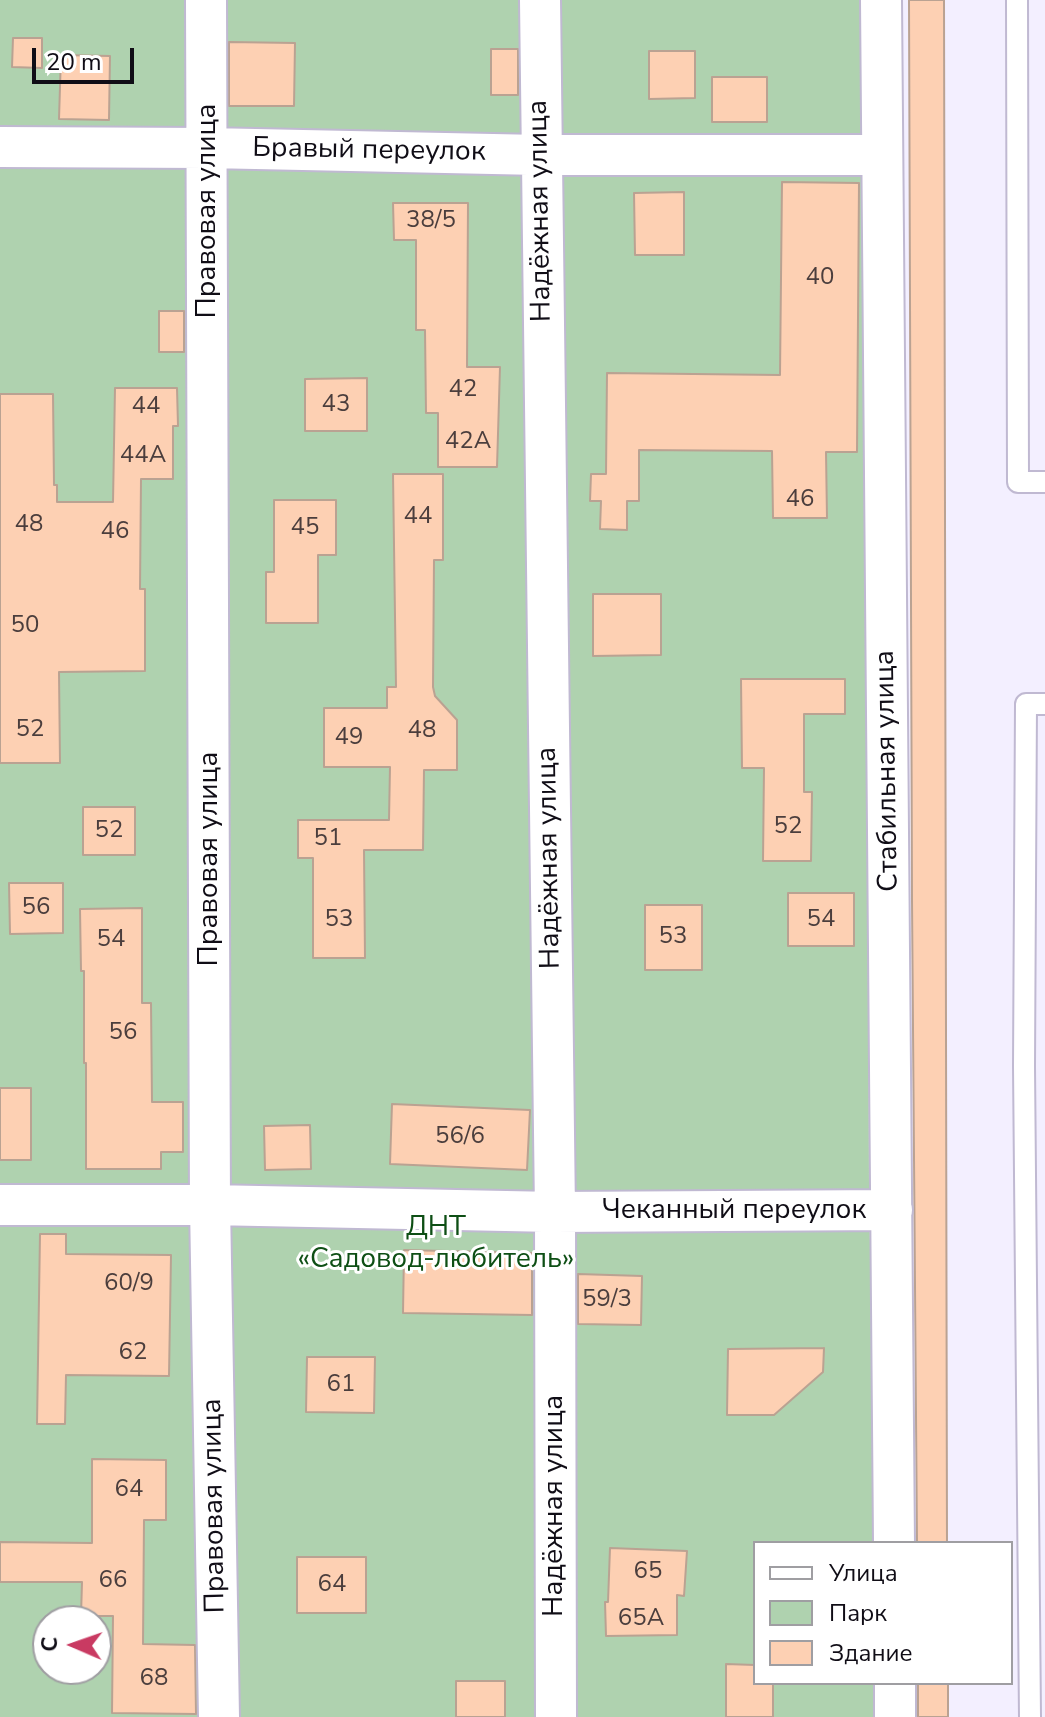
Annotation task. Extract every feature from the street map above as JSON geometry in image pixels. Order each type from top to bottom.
[{"type":"street","name":"Правовая улица","points":[[206,0],[210,1205],[219,1717]]},
{"type":"street","name":"Надёжная улица","points":[[540,0],[555,1212],[556,1717]]},
{"type":"street","name":"Стабильная улица","points":[[881,0],[894,1541]]},
{"type":"street","name":"Бравый переулок","points":[[0,147],[540,155],[882,155]]},
{"type":"street","name":"Чеканный переулок","points":[[0,1205],[210,1205],[555,1212],[892,1210]]},
{"type":"street","points":[[895,1685],[895,1717]]},
{"type":"lane","points":[[1017,0],[1018,482],[1045,482]]},
{"type":"lane","points":[[1030,1717],[1024,1066],[1035,891],[1026,704],[1045,704]]},
{"type":"green space","name":"ДНТ «Садовод-любитель»","points":[[0,0],[867,0],[869,1183],[875,1541],[753,1541],[753,1685],[878,1685],[878,1717],[0,1717]]},
{"type":"building","points":[[909,0],[944,0],[947,1541],[917,1541]]},
{"type":"building","points":[[13,38],[42,38],[42,68],[12,67]]},
{"type":"building","points":[[229,42],[295,43],[294,106],[229,106]]},
{"type":"building","points":[[491,49],[518,49],[518,95],[491,95]]},
{"type":"building","points":[[649,51],[695,51],[695,98],[649,99]]},
{"type":"building","points":[[61,55],[110,56],[109,120],[59,119]]},
{"type":"building","points":[[712,77],[767,77],[767,122],[712,122]]},
{"type":"building","points":[[782,182],[859,183],[857,452],[826,452],[827,518],[773,518],[772,451],[639,450],[639,501],[627,501],[627,530],[600,529],[601,501],[590,501],[591,474],[606,474],[607,373],[780,375]]},
{"type":"building","points":[[684,192],[684,255],[635,255],[634,193]]},
{"type":"building","points":[[393,203],[468,203],[467,367],[500,367],[497,467],[438,467],[438,413],[426,413],[425,330],[416,330],[416,240],[394,240]]},
{"type":"building","points":[[159,311],[184,311],[184,352],[159,352]]},
{"type":"building","points":[[367,378],[367,431],[305,431],[305,379]]},
{"type":"building","points":[[115,388],[177,388],[178,426],[173,426],[173,479],[141,479],[140,589],[145,589],[145,671],[59,672],[60,763],[0,763],[0,394],[53,394],[57,502],[113,502]]},
{"type":"building","points":[[393,474],[443,474],[443,560],[434,560],[433,687],[435,696],[457,720],[457,770],[424,770],[423,850],[364,850],[365,958],[313,958],[313,858],[298,858],[298,820],[389,820],[390,767],[324,767],[324,708],[387,708],[387,687],[396,687]]},
{"type":"building","points":[[274,500],[336,500],[336,555],[318,555],[318,623],[266,623],[266,572],[274,572]]},
{"type":"building","points":[[593,594],[661,594],[661,655],[593,656]]},
{"type":"building","points":[[741,679],[845,679],[845,714],[804,714],[804,792],[812,792],[811,861],[763,861],[764,768],[742,768]]},
{"type":"building","points":[[83,807],[135,807],[135,855],[83,855]]},
{"type":"building","points":[[9,883],[63,883],[63,933],[10,934]]},
{"type":"building","points":[[788,893],[854,893],[854,946],[788,946]]},
{"type":"building","points":[[645,905],[702,905],[702,970],[645,970]]},
{"type":"building","points":[[142,908],[142,1003],[151,1003],[152,1102],[183,1102],[183,1152],[161,1152],[161,1169],[86,1169],[84,971],[81,971],[80,909]]},
{"type":"building","points":[[0,1088],[31,1088],[31,1160],[0,1160]]},
{"type":"building","points":[[392,1104],[530,1110],[527,1170],[390,1164]]},
{"type":"building","points":[[310,1125],[311,1169],[265,1170],[264,1126]]},
{"type":"building","points":[[40,1234],[66,1234],[66,1254],[171,1255],[169,1376],[66,1375],[65,1424],[37,1424]]},
{"type":"building","points":[[404,1250],[532,1253],[532,1315],[403,1313]]},
{"type":"building","points":[[578,1274],[642,1276],[641,1325],[578,1324]]},
{"type":"building","points":[[824,1348],[823,1372],[774,1415],[727,1415],[728,1349]]},
{"type":"building","points":[[307,1357],[375,1357],[374,1413],[306,1412]]},
{"type":"building","points":[[92,1459],[166,1460],[166,1520],[144,1520],[143,1644],[195,1645],[196,1714],[112,1713],[112,1605],[81,1605],[82,1582],[0,1582],[0,1542],[92,1543]]},
{"type":"building","points":[[610,1548],[687,1551],[684,1596],[677,1595],[677,1635],[606,1636],[605,1602],[608,1602]]},
{"type":"building","points":[[297,1557],[366,1557],[366,1613],[297,1613]]},
{"type":"building","points":[[726,1664],[753,1665],[753,1685],[773,1685],[773,1717],[726,1717]]},
{"type":"building","points":[[456,1681],[505,1681],[505,1717],[456,1717]]},
{"type":"building","points":[[918,1685],[948,1685],[948,1717],[918,1717]]}]
